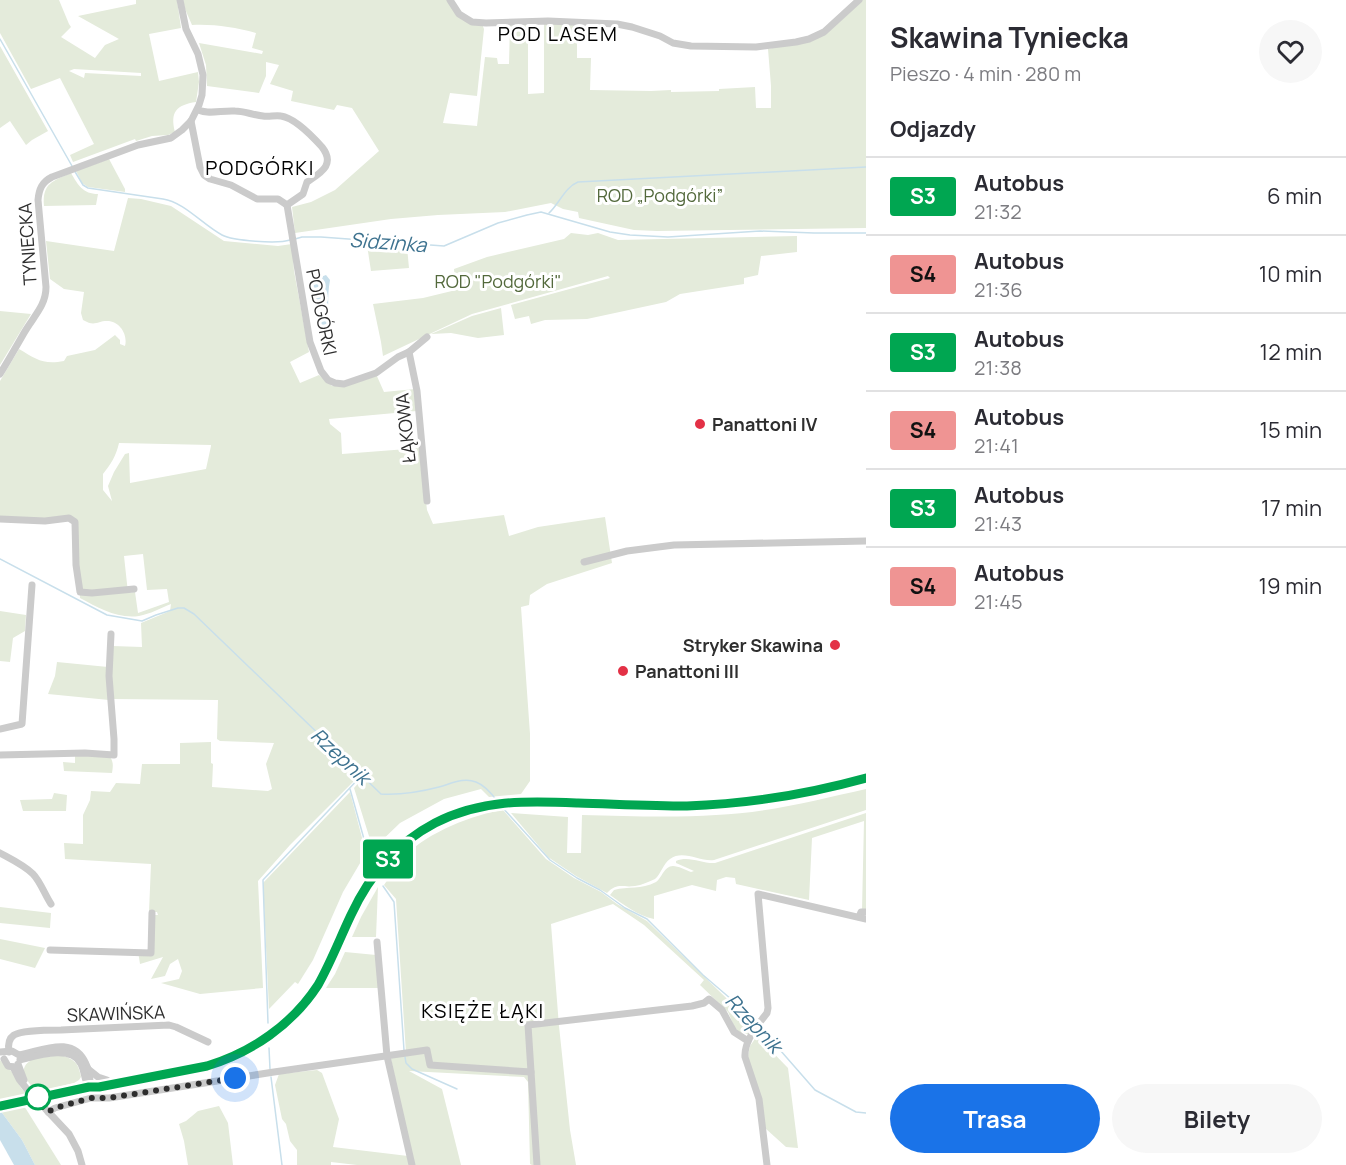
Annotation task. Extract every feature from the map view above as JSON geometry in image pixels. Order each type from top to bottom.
[{"type":"main road","points":[[0,1106],[46,1095],[207,1066],[240,1054],[274,1033],[297,1012],[315,989],[332,959],[361,894],[386,861],[408,840],[460,812],[507,802],[640,806],[700,805],[764,799],[822,789],[866,778]]},
{"type":"main road","points":[[89,1087],[98,1081],[170,1073]]},
{"type":"street","name":"TYNIECKA","points":[[0,374],[41,309],[45,298],[46,287],[38,207],[39,190],[43,183],[47,179],[138,145],[171,138],[191,121],[198,110],[202,95],[203,75],[198,54],[186,29],[180,0]]},
{"type":"street","points":[[450,0],[459,14],[472,22],[548,21],[616,24],[660,36],[673,43],[691,46],[756,47],[809,39],[824,32],[859,0]]},
{"type":"street","points":[[191,121],[200,167],[204,175],[231,185],[257,199],[278,199],[287,205],[303,194],[307,182],[323,171],[328,162],[326,152],[289,118],[236,111],[205,113],[198,110]]},
{"type":"street","name":"PODGÓRKI","points":[[287,205],[310,342],[321,371],[328,380],[344,384],[376,373],[428,337]]},
{"type":"street","name":"ŁĄKOWA","points":[[408,352],[417,391],[428,501]]},
{"type":"street","points":[[0,519],[45,521],[69,518],[75,522],[76,565],[80,592],[134,589]]},
{"type":"street","points":[[584,562],[627,551],[666,546],[866,541]]},
{"type":"street","points":[[0,729],[22,724],[32,585]]},
{"type":"street","points":[[0,755],[85,753],[114,755],[109,676],[111,634]]},
{"type":"street","points":[[0,853],[35,875],[51,904]]},
{"type":"street","points":[[767,1165],[759,1099],[744,1052],[748,1041],[767,1014],[769,1003],[758,894],[862,918],[861,912],[866,912]]},
{"type":"street","points":[[50,950],[151,953],[153,913]]},
{"type":"street","points":[[377,942],[387,1056],[412,1165]]},
{"type":"street","points":[[537,1165],[528,1021],[692,1006],[709,999],[722,1010],[734,1032],[748,1041]]},
{"type":"street","name":"SKAWIŃSKA","points":[[11,1057],[15,1039],[22,1034],[45,1031],[169,1025],[208,1042]]},
{"type":"street","points":[[11,1057],[59,1046],[66,1047],[78,1052],[84,1058],[90,1080],[89,1087]]},
{"type":"street","points":[[48,1112],[91,1098],[109,1098],[427,1050],[430,1065],[531,1072]]},
{"type":"street","points":[[11,1057],[63,1052],[70,1054],[81,1064],[85,1081],[89,1087]]},
{"type":"street","points":[[11,1057],[19,1079],[69,1134],[82,1165]]},
{"type":"street","points":[[88,1069],[98,1077],[107,1080]]},
{"type":"green space","points":[[0,0],[59,0],[71,27],[61,37],[95,58],[105,45],[119,39],[78,16],[136,4],[136,0],[177,0],[181,28],[149,34],[159,81],[198,72],[196,102],[184,105],[176,111],[173,119],[175,132],[136,141],[135,139],[73,162],[70,155],[94,144],[60,78],[31,89],[0,33]],"holes":[[[74,69],[141,73],[141,76],[85,73],[84,78],[69,71]]]},
{"type":"green space","name":"ROD „Podgórki”","points":[[183,0],[447,0],[457,15],[482,24],[484,29],[477,96],[450,93],[443,123],[477,126],[485,57],[497,58],[498,64],[509,64],[510,24],[528,23],[528,94],[544,93],[544,23],[577,25],[577,58],[591,58],[590,90],[671,90],[671,92],[719,91],[719,89],[755,87],[756,108],[771,108],[768,49],[809,40],[862,0],[866,0],[866,228],[634,230],[579,218],[578,212],[563,209],[551,203],[505,212],[391,219],[295,233],[292,207],[311,202],[335,190],[379,151],[352,108],[337,105],[334,110],[291,101],[293,91],[270,84],[279,65],[266,62],[266,76],[259,93],[207,86],[206,65],[199,43],[262,54],[263,51],[252,48],[256,33],[224,26],[192,25]]},
{"type":"green space","points":[[0,46],[48,131],[26,145],[10,121],[0,128]]},
{"type":"green space","points":[[109,159],[125,192],[88,187],[82,183],[76,171]]},
{"type":"green space","points":[[71,173],[85,191],[98,194],[96,205],[44,206],[45,192],[50,184]]},
{"type":"green space","points":[[128,198],[171,206],[224,241],[278,246],[292,244],[294,271],[309,352],[290,362],[300,383],[319,375],[332,386],[338,386],[376,374],[384,392],[415,389],[417,411],[329,419],[330,424],[341,433],[342,454],[420,448],[427,510],[433,524],[504,515],[509,536],[538,527],[605,517],[612,563],[547,584],[530,595],[529,605],[521,607],[530,734],[530,781],[521,794],[489,797],[481,789],[444,799],[400,823],[373,849],[354,788],[361,780],[358,777],[290,845],[258,881],[263,988],[200,994],[161,983],[179,979],[182,971],[178,959],[170,964],[165,976],[151,979],[163,957],[140,964],[138,951],[149,950],[149,915],[158,915],[157,912],[149,912],[151,864],[65,859],[64,843],[83,844],[83,815],[90,800],[91,791],[110,792],[116,783],[140,784],[142,764],[180,764],[180,743],[211,742],[212,787],[268,791],[272,789],[266,764],[274,743],[217,739],[218,700],[113,699],[110,677],[112,646],[142,647],[141,623],[170,611],[171,604],[139,616],[123,616],[108,612],[80,598],[76,521],[49,518],[0,518],[0,381],[19,349],[40,360],[57,362],[64,361],[67,356],[95,350],[115,335],[120,340],[120,344],[125,346],[126,342],[122,329],[116,323],[107,321],[90,323],[83,320],[81,313],[84,292],[64,289],[50,279],[46,241],[114,251]],"holes":[[[119,443],[211,445],[211,446],[206,469],[130,483],[129,453],[125,454],[108,486],[112,501],[103,490],[103,474],[113,460]],[[143,554],[147,590],[167,589],[169,602],[138,613],[135,592],[128,593],[124,556]]]},
{"type":"green space","name":"ROD \"Podgórki\"","points":[[571,233],[588,235],[598,233],[618,240],[797,236],[797,252],[761,256],[758,275],[744,278],[744,284],[680,294],[666,302],[587,319],[545,320],[531,324],[529,316],[515,319],[511,305],[610,278],[608,276],[472,314],[383,356],[373,304],[423,298],[456,290],[454,269],[487,257],[564,239]]},
{"type":"green space","points":[[367,245],[407,247],[409,268],[371,271]]},
{"type":"green space","points":[[501,308],[504,335],[478,338],[451,333],[431,334],[472,316]]},
{"type":"green space","points":[[0,311],[31,314],[0,365]]},
{"type":"green space","points":[[0,611],[26,615],[25,631],[13,638],[10,662],[0,661]]},
{"type":"green space","points":[[57,662],[108,667],[109,700],[48,694],[55,676]]},
{"type":"green space","points":[[75,755],[109,756],[113,766],[112,773],[64,771],[63,762],[75,763]]},
{"type":"green space","points":[[866,789],[866,810],[714,860],[686,855],[675,856],[668,861],[655,879],[638,886],[617,886],[607,893],[548,857],[511,813],[568,817],[567,853],[581,853],[582,815],[666,817],[735,814],[792,805]]},
{"type":"green space","points":[[350,792],[366,853],[343,892],[313,960],[298,984],[295,982],[269,1009],[263,883]]},
{"type":"green space","points":[[54,793],[67,795],[66,811],[23,811],[20,800],[52,799]]},
{"type":"green space","points":[[503,810],[546,859],[647,921],[754,1025],[750,1034],[740,1034],[728,1012],[700,985],[704,980],[644,925],[613,904],[551,924],[559,1026],[576,1165],[530,1164],[528,1082],[524,1077],[409,1071],[442,1089],[461,1165],[413,1165],[391,1059],[394,1055],[406,1053],[396,899],[384,885],[403,858],[426,839],[465,820]]},
{"type":"green space","points":[[866,813],[866,909],[862,910],[864,821],[812,838],[809,900],[736,884],[735,878],[726,877],[717,880],[716,891],[692,885],[654,896],[654,919],[625,906],[610,895],[614,890],[645,886],[656,882],[665,870],[673,866],[694,871],[676,863],[681,859],[715,863]]},
{"type":"green space","points":[[378,887],[376,937],[352,937],[361,917]]},
{"type":"green space","points":[[0,907],[51,913],[50,928],[0,923]]},
{"type":"green space","points":[[0,939],[45,948],[35,968],[0,959]]},
{"type":"green space","points":[[345,952],[376,955],[379,988],[326,988]]},
{"type":"green space","points":[[757,1036],[788,1068],[798,1148],[786,1147],[765,1128],[748,1056],[750,1046]]},
{"type":"green space","points":[[61,1055],[75,1062],[81,1077],[74,1083],[37,1092],[24,1072],[29,1059]]},
{"type":"green space","points":[[0,1060],[12,1072],[27,1094],[15,1097],[26,1109],[61,1165],[35,1165],[22,1140],[0,1110]]},
{"type":"green space","points":[[317,1070],[322,1073],[339,1119],[333,1147],[408,1156],[411,1165],[357,1165],[331,1162],[331,1165],[297,1165],[297,1150],[290,1141],[286,1124],[282,1119],[275,1085],[279,1074]]},
{"type":"green space","points":[[219,1106],[228,1123],[233,1165],[188,1165],[179,1124],[198,1111]]},
{"type":"water","points":[[326,275],[330,280],[328,304],[331,329],[329,331],[319,324],[313,282]]},
{"type":"water","points":[[0,1110],[22,1140],[35,1165],[14,1165],[0,1140]]},
{"type":"waterway","name":"Sidzinka","points":[[0,39],[72,166]]},
{"type":"waterway","points":[[549,213],[569,188],[578,182],[866,167]]},
{"type":"waterway","name":"Sidzinka","points":[[74,170],[83,185],[88,188],[171,201],[186,209],[215,231],[228,237],[266,242],[290,240]]},
{"type":"waterway","name":"Sidzinka","points":[[295,239],[321,237],[444,246],[498,223],[541,212],[610,232],[630,235],[668,237],[760,231],[866,233]]},
{"type":"waterway","name":"Rzepnik","points":[[0,559],[107,615],[142,621],[178,608],[184,608],[194,614],[381,794],[417,792],[466,780],[482,785],[497,801]]},
{"type":"waterway","points":[[268,1023],[263,880],[362,775]]},
{"type":"waterway","points":[[350,789],[371,864]]},
{"type":"waterway","name":"Rzepnik","points":[[502,807],[550,860],[625,908],[647,919],[703,975],[757,1024]]},
{"type":"waterway","points":[[383,886],[394,902],[404,1050]]},
{"type":"waterway","name":"Rzepnik","points":[[760,1027],[815,1090],[856,1112],[866,1113]]},
{"type":"waterway","points":[[269,1048],[270,1069]]},
{"type":"waterway","points":[[405,1057],[406,1063],[412,1069],[457,1089]]},
{"type":"waterway","points":[[271,1077],[282,1165]]},
{"type":"bus line","name":"S3","points":[[0,1106],[46,1095],[207,1066],[240,1054],[274,1033],[297,1012],[318,984],[332,959],[361,894],[380,868],[394,852],[414,836],[454,814],[507,802],[688,806],[736,802],[822,789],[866,778]]},
{"type":"place","name":"Panattoni IV","points":[[700,424]]},
{"type":"place","name":"Stryker Skawina","points":[[835,645]]},
{"type":"place","name":"Panattoni III","points":[[623,671]]},
{"type":"district","name":"POD LASEM","points":[[558,33]]},
{"type":"district","name":"PODGÓRKI","points":[[260,167]]},
{"type":"district","name":"KSIĘŻE ŁĄKI","points":[[483,1010]]},
{"type":"route","points":[[38,1097],[42,1107],[48,1112],[96,1097],[105,1099],[235,1078]]}]
